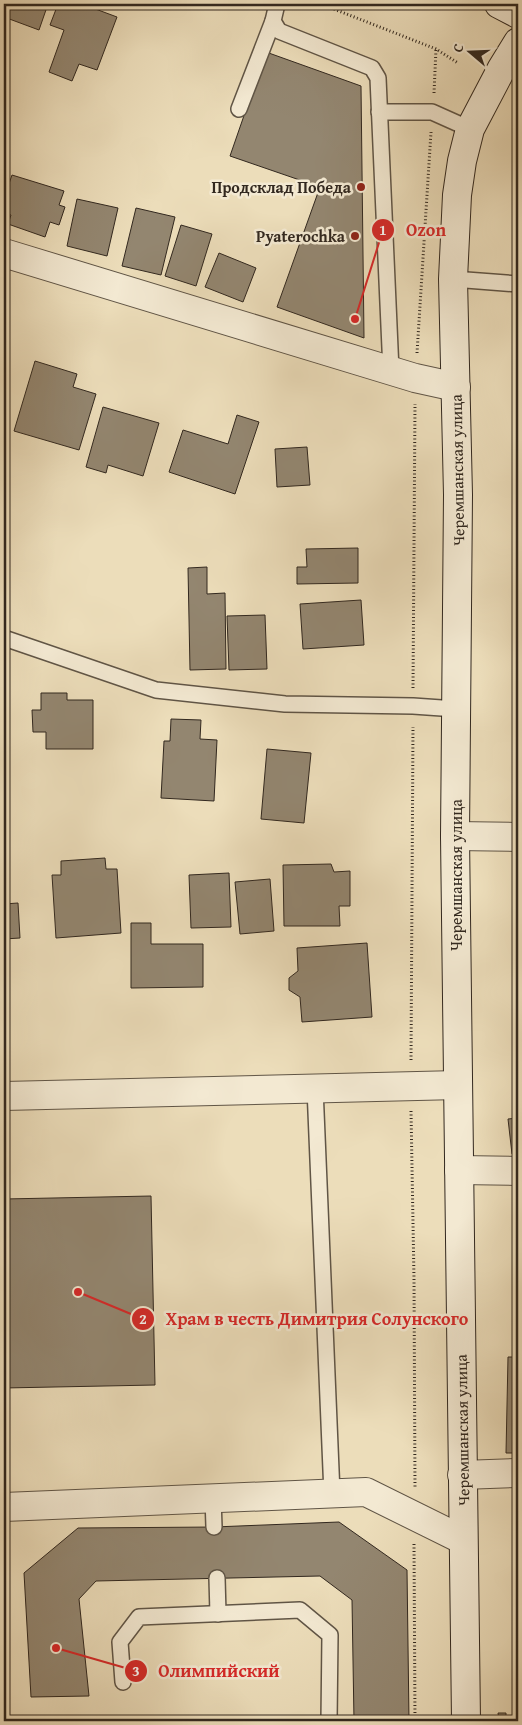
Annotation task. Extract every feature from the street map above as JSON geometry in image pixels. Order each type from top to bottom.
[{"type":"main road","points":[[499,4],[518,14]]},
{"type":"main road","name":"Черемшанская улица","points":[[466,1721],[455,836],[458,495],[453,279],[457,195],[462,161],[470,128],[518,42]]},
{"type":"main road","points":[[4,253],[403,374],[456,387]]},
{"type":"main road","points":[[455,836],[518,837]]},
{"type":"main road","points":[[4,1096],[458,1085]]},
{"type":"main road","points":[[459,1170],[518,1171]]},
{"type":"main road","points":[[462,1475],[518,1472]]},
{"type":"main road","points":[[4,1507],[366,1492],[463,1540]]},
{"type":"lane","points":[[239,109],[273,21],[277,4]]},
{"type":"lane","points":[[273,21],[279,31],[372,68],[378,78],[379,112],[403,374]]},
{"type":"lane","points":[[379,112],[432,112],[470,128]]},
{"type":"lane","points":[[453,279],[518,284]]},
{"type":"lane","points":[[4,638],[156,690],[285,704],[413,706],[456,709]]},
{"type":"lane","points":[[315,1088],[332,1494]]},
{"type":"lane","points":[[212,1498],[214,1527]]},
{"type":"lane","points":[[217,1578],[218,1614]]},
{"type":"lane","points":[[123,1682],[120,1642],[139,1617],[300,1610],[330,1635],[329,1721]]},
{"type":"path","points":[[320,4],[436,49],[458,63]]},
{"type":"path","points":[[415,1721],[414,1279],[411,1086],[413,706],[403,374],[432,112],[436,49]]},
{"type":"building","points":[[4,4],[48,4],[39,30],[4,17]]},
{"type":"building","points":[[58,4],[82,4],[117,17],[97,70],[79,64],[72,81],[49,72],[64,30],[50,25]]},
{"type":"building","points":[[266,52],[361,86],[364,338],[277,307],[320,187],[230,156]]},
{"type":"building","points":[[4,115],[8,116],[4,132]]},
{"type":"building","points":[[12,175],[64,191],[59,205],[65,207],[59,225],[50,222],[45,237],[8,224],[11,215],[4,213],[4,198]]},
{"type":"building","points":[[77,199],[118,208],[107,256],[67,246]]},
{"type":"building","points":[[136,208],[175,217],[161,275],[122,266]]},
{"type":"building","points":[[181,225],[212,234],[196,286],[165,276]]},
{"type":"building","points":[[219,253],[256,268],[243,302],[205,287]]},
{"type":"building","points":[[35,361],[77,374],[73,387],[96,394],[79,450],[14,431]]},
{"type":"building","points":[[103,407],[159,423],[143,476],[108,465],[106,473],[86,467]]},
{"type":"building","points":[[237,415],[259,422],[235,494],[169,472],[183,430],[228,444]]},
{"type":"building","points":[[307,447],[310,485],[277,487],[275,449]]},
{"type":"building","points":[[358,548],[358,583],[297,584],[297,567],[307,567],[306,549]]},
{"type":"building","points":[[207,567],[207,594],[225,593],[226,669],[190,670],[188,568]]},
{"type":"building","points":[[361,600],[364,645],[303,649],[300,604]]},
{"type":"building","points":[[265,615],[267,669],[229,670],[227,616]]},
{"type":"building","points":[[41,693],[67,693],[67,700],[93,700],[93,749],[46,749],[46,732],[33,732],[32,710],[41,710]]},
{"type":"building","points":[[171,719],[201,720],[200,739],[217,740],[214,801],[161,798],[164,741],[170,741]]},
{"type":"building","points":[[267,749],[311,753],[304,823],[261,819]]},
{"type":"building","points":[[105,858],[106,869],[117,869],[121,933],[56,938],[52,875],[61,875],[61,861]]},
{"type":"building","points":[[331,864],[334,872],[350,871],[350,906],[339,906],[340,926],[284,926],[283,865]]},
{"type":"building","points":[[229,873],[231,927],[191,928],[189,875]]},
{"type":"building","points":[[270,879],[274,931],[240,934],[235,882]]},
{"type":"building","points":[[18,903],[20,938],[4,939],[4,904]]},
{"type":"building","points":[[516,921],[518,921],[518,969],[517,969]]},
{"type":"building","points":[[131,923],[151,923],[151,944],[203,944],[203,987],[131,988]]},
{"type":"building","points":[[367,943],[372,1017],[302,1022],[300,997],[289,990],[289,978],[298,971],[297,948]]},
{"type":"building","points":[[518,1118],[518,1153],[512,1154],[508,1119]]},
{"type":"building","points":[[151,1196],[155,1385],[4,1388],[4,1199]]},
{"type":"building","points":[[508,1357],[518,1357],[518,1453],[506,1453]]},
{"type":"building","points":[[339,1522],[407,1570],[409,1721],[354,1721],[352,1600],[320,1576],[96,1581],[79,1599],[89,1696],[31,1697],[24,1573],[78,1528],[214,1527]]},
{"type":"building","points":[[498,1713],[506,1713],[506,1721],[499,1721]]},
{"type":"place","name":"Продсклад Победа","points":[[361,187]]},
{"type":"place","name":"Pyaterochka","points":[[355,236]]},
{"type":"place","name":"Ozon","points":[[355,319]]},
{"type":"place","name":"Храм в честь Димитрия Солунского","points":[[78,1292]]},
{"type":"place","name":"Олимпийский","points":[[56,1648]]}]
